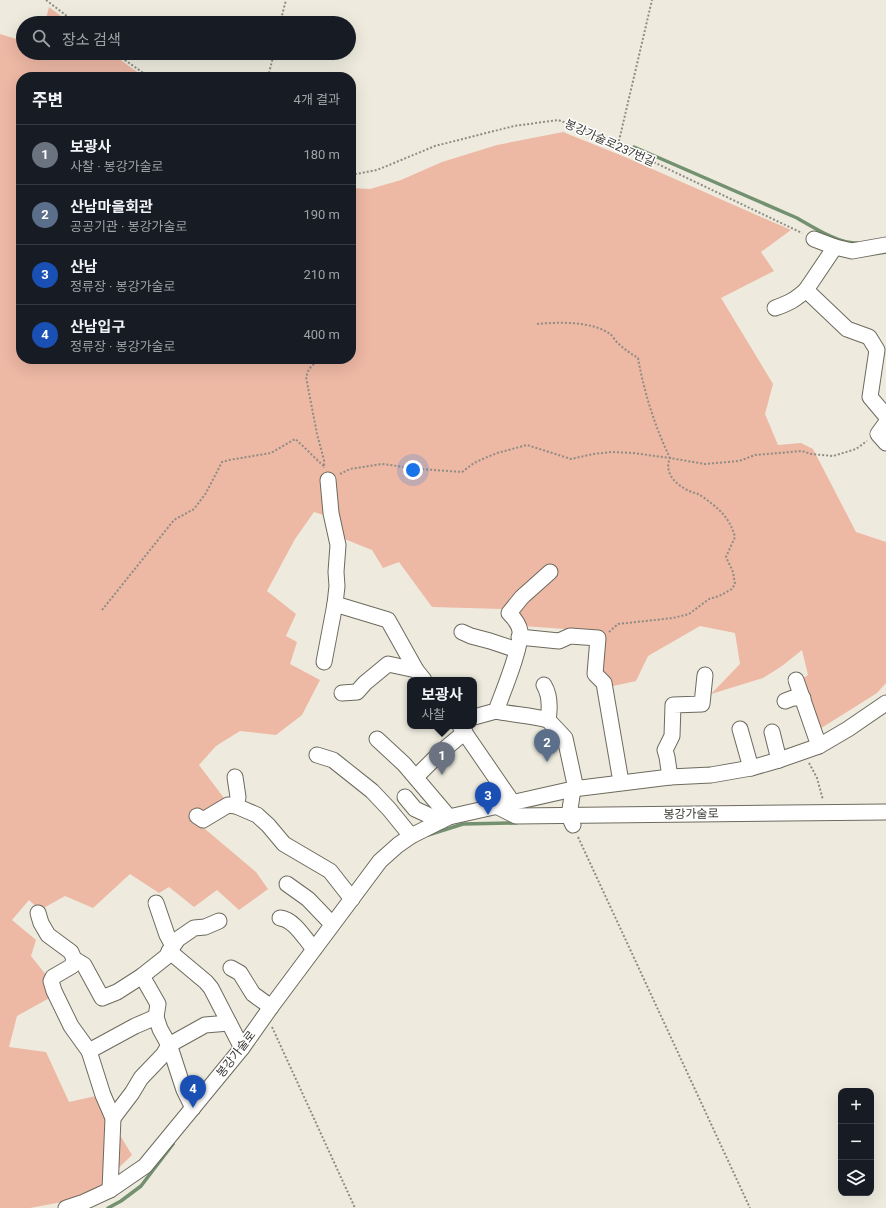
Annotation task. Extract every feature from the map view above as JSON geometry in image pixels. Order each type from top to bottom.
[{"type":"street","points":[[814,239],[835,247],[852,251],[886,246]]},
{"type":"street","points":[[775,308],[790,303],[806,290],[835,247]]},
{"type":"street","points":[[806,290],[847,329],[869,337],[886,363]]},
{"type":"street","points":[[877,350],[870,397],[886,416]]},
{"type":"street","points":[[324,662],[335,604],[338,545],[331,513],[326,473]]},
{"type":"street","points":[[496,711],[519,640],[518,625],[509,612],[550,572]]},
{"type":"street","points":[[335,604],[388,620],[420,675]]},
{"type":"street","points":[[462,632],[490,641],[558,641],[570,636],[598,638],[595,674],[604,683],[621,782]]},
{"type":"street","points":[[342,693],[357,692],[365,683],[388,664],[420,675]]},
{"type":"street","points":[[670,778],[665,750],[672,736],[673,705],[702,704],[705,675]]},
{"type":"street","points":[[796,680],[819,746]]},
{"type":"street","points":[[544,684],[550,708],[548,720]]},
{"type":"street","points":[[785,701],[793,698],[803,698]]},
{"type":"street","name":"봉강가술로","points":[[66,1208],[84,1202],[110,1190],[145,1166],[242,1048],[332,924],[380,861],[411,836],[445,819],[574,789],[621,782],[711,775],[751,768],[819,746],[848,729],[886,703]]},
{"type":"street","points":[[477,716],[496,711],[512,715],[538,717],[548,720],[565,738],[574,789],[571,820]]},
{"type":"street","points":[[416,777],[462,729],[513,803]]},
{"type":"street","points":[[740,729],[751,768]]},
{"type":"street","points":[[772,732],[779,760]]},
{"type":"street","points":[[377,739],[416,777],[445,819]]},
{"type":"street","points":[[317,756],[333,760],[372,791],[390,809],[411,836]]},
{"type":"street","points":[[235,777],[238,798],[236,806]]},
{"type":"street","points":[[405,797],[415,809],[445,819]]},
{"type":"street","points":[[197,816],[203,820],[228,805],[236,806],[257,815],[268,825],[278,846],[330,871],[352,899]]},
{"type":"street","name":"봉강가술로","points":[[498,807],[516,816],[571,820],[886,812]]},
{"type":"street","points":[[287,884],[308,899],[332,924]]},
{"type":"street","points":[[156,903],[171,949],[211,988],[242,1048]]},
{"type":"street","points":[[38,913],[41,923],[48,935],[71,952],[74,959],[84,965],[102,998],[117,992],[142,976],[166,957],[178,939],[194,928],[205,927],[219,921]]},
{"type":"street","points":[[280,918],[286,919],[293,924],[314,949]]},
{"type":"street","points":[[74,959],[72,966],[53,977],[51,981],[54,991],[71,1026],[89,1051],[102,1095],[113,1118],[110,1190]]},
{"type":"street","points":[[231,968],[240,973],[253,994],[269,1010]]},
{"type":"street","points":[[142,976],[158,1004],[156,1017],[160,1029],[169,1044],[184,1090],[193,1108]]},
{"type":"street","points":[[89,1051],[135,1026],[156,1017]]},
{"type":"street","points":[[113,1118],[132,1093],[141,1078],[163,1055],[169,1044],[205,1025],[229,1023]]},
{"type":"path","points":[[46,0],[67,16]]},
{"type":"path","points":[[282,16],[286,0]]},
{"type":"path","points":[[618,145],[652,0]]},
{"type":"path","points":[[125,60],[142,72]]},
{"type":"path","points":[[269,72],[272,60]]},
{"type":"path","name":"봉강가술로237번길","points":[[356,174],[377,170],[435,146],[514,126],[558,120],[618,145],[814,239]]},
{"type":"path","points":[[538,324],[557,322],[593,326],[611,334],[617,342],[638,358],[652,414],[670,458],[667,464],[668,471],[675,482],[698,494],[726,516],[736,537],[726,557],[733,572],[735,584],[732,589],[719,596],[709,599],[689,614],[673,618],[618,624],[612,630],[598,638]]},
{"type":"path","points":[[314,364],[309,369],[306,377],[326,473]]},
{"type":"path","points":[[326,473],[382,464],[462,472],[496,453],[527,445],[571,459],[593,454],[612,452],[633,453],[705,464],[739,461],[755,455],[802,451],[812,454],[833,456],[856,449],[883,433]]},
{"type":"path","points":[[102,610],[174,520],[194,509],[206,493],[222,462],[271,453],[295,438],[305,447],[326,473]]},
{"type":"path","points":[[802,752],[818,778],[823,798],[823,813]]},
{"type":"path","points":[[571,820],[750,1208]]},
{"type":"path","points":[[269,1010],[355,1208]]},
{"type":"shaded area","points":[[49,7],[61,16],[47,16]]},
{"type":"shaded area","points":[[0,34],[16,39],[16,60],[121,60],[137,72],[16,72],[16,364],[356,364],[356,188],[370,189],[401,180],[442,162],[497,145],[563,132],[625,157],[791,230],[761,252],[774,271],[721,298],[773,384],[765,414],[778,445],[801,443],[813,449],[856,532],[886,542],[886,683],[877,693],[815,732],[794,684],[808,675],[802,650],[782,666],[763,678],[711,694],[740,664],[735,633],[700,626],[648,656],[636,681],[604,688],[594,631],[522,626],[502,609],[432,607],[399,562],[383,568],[372,550],[337,536],[330,517],[314,512],[295,539],[267,591],[296,614],[286,636],[297,642],[290,664],[320,680],[302,715],[276,735],[240,731],[216,746],[199,765],[224,798],[205,829],[256,872],[268,889],[239,910],[217,890],[194,907],[169,887],[159,893],[130,874],[93,908],[65,896],[40,910],[29,900],[12,920],[36,940],[31,956],[46,975],[53,996],[17,1016],[9,1047],[46,1052],[69,1102],[96,1096],[132,1155],[99,1187],[62,1202],[30,1208],[0,1208]]},
{"type":"waterway","points":[[634,147],[797,218],[834,238],[850,243],[857,243]]},
{"type":"waterway","points":[[428,835],[463,824],[516,823]]},
{"type":"waterway","points":[[108,1208],[121,1201],[141,1186],[173,1144]]},
{"type":"place","name":"산남마을회관","points":[[547,762]]},
{"type":"place","name":"보광사","points":[[442,775]]},
{"type":"place","name":"산남","points":[[488,815]]},
{"type":"place","name":"산남입구","points":[[193,1108]]}]
